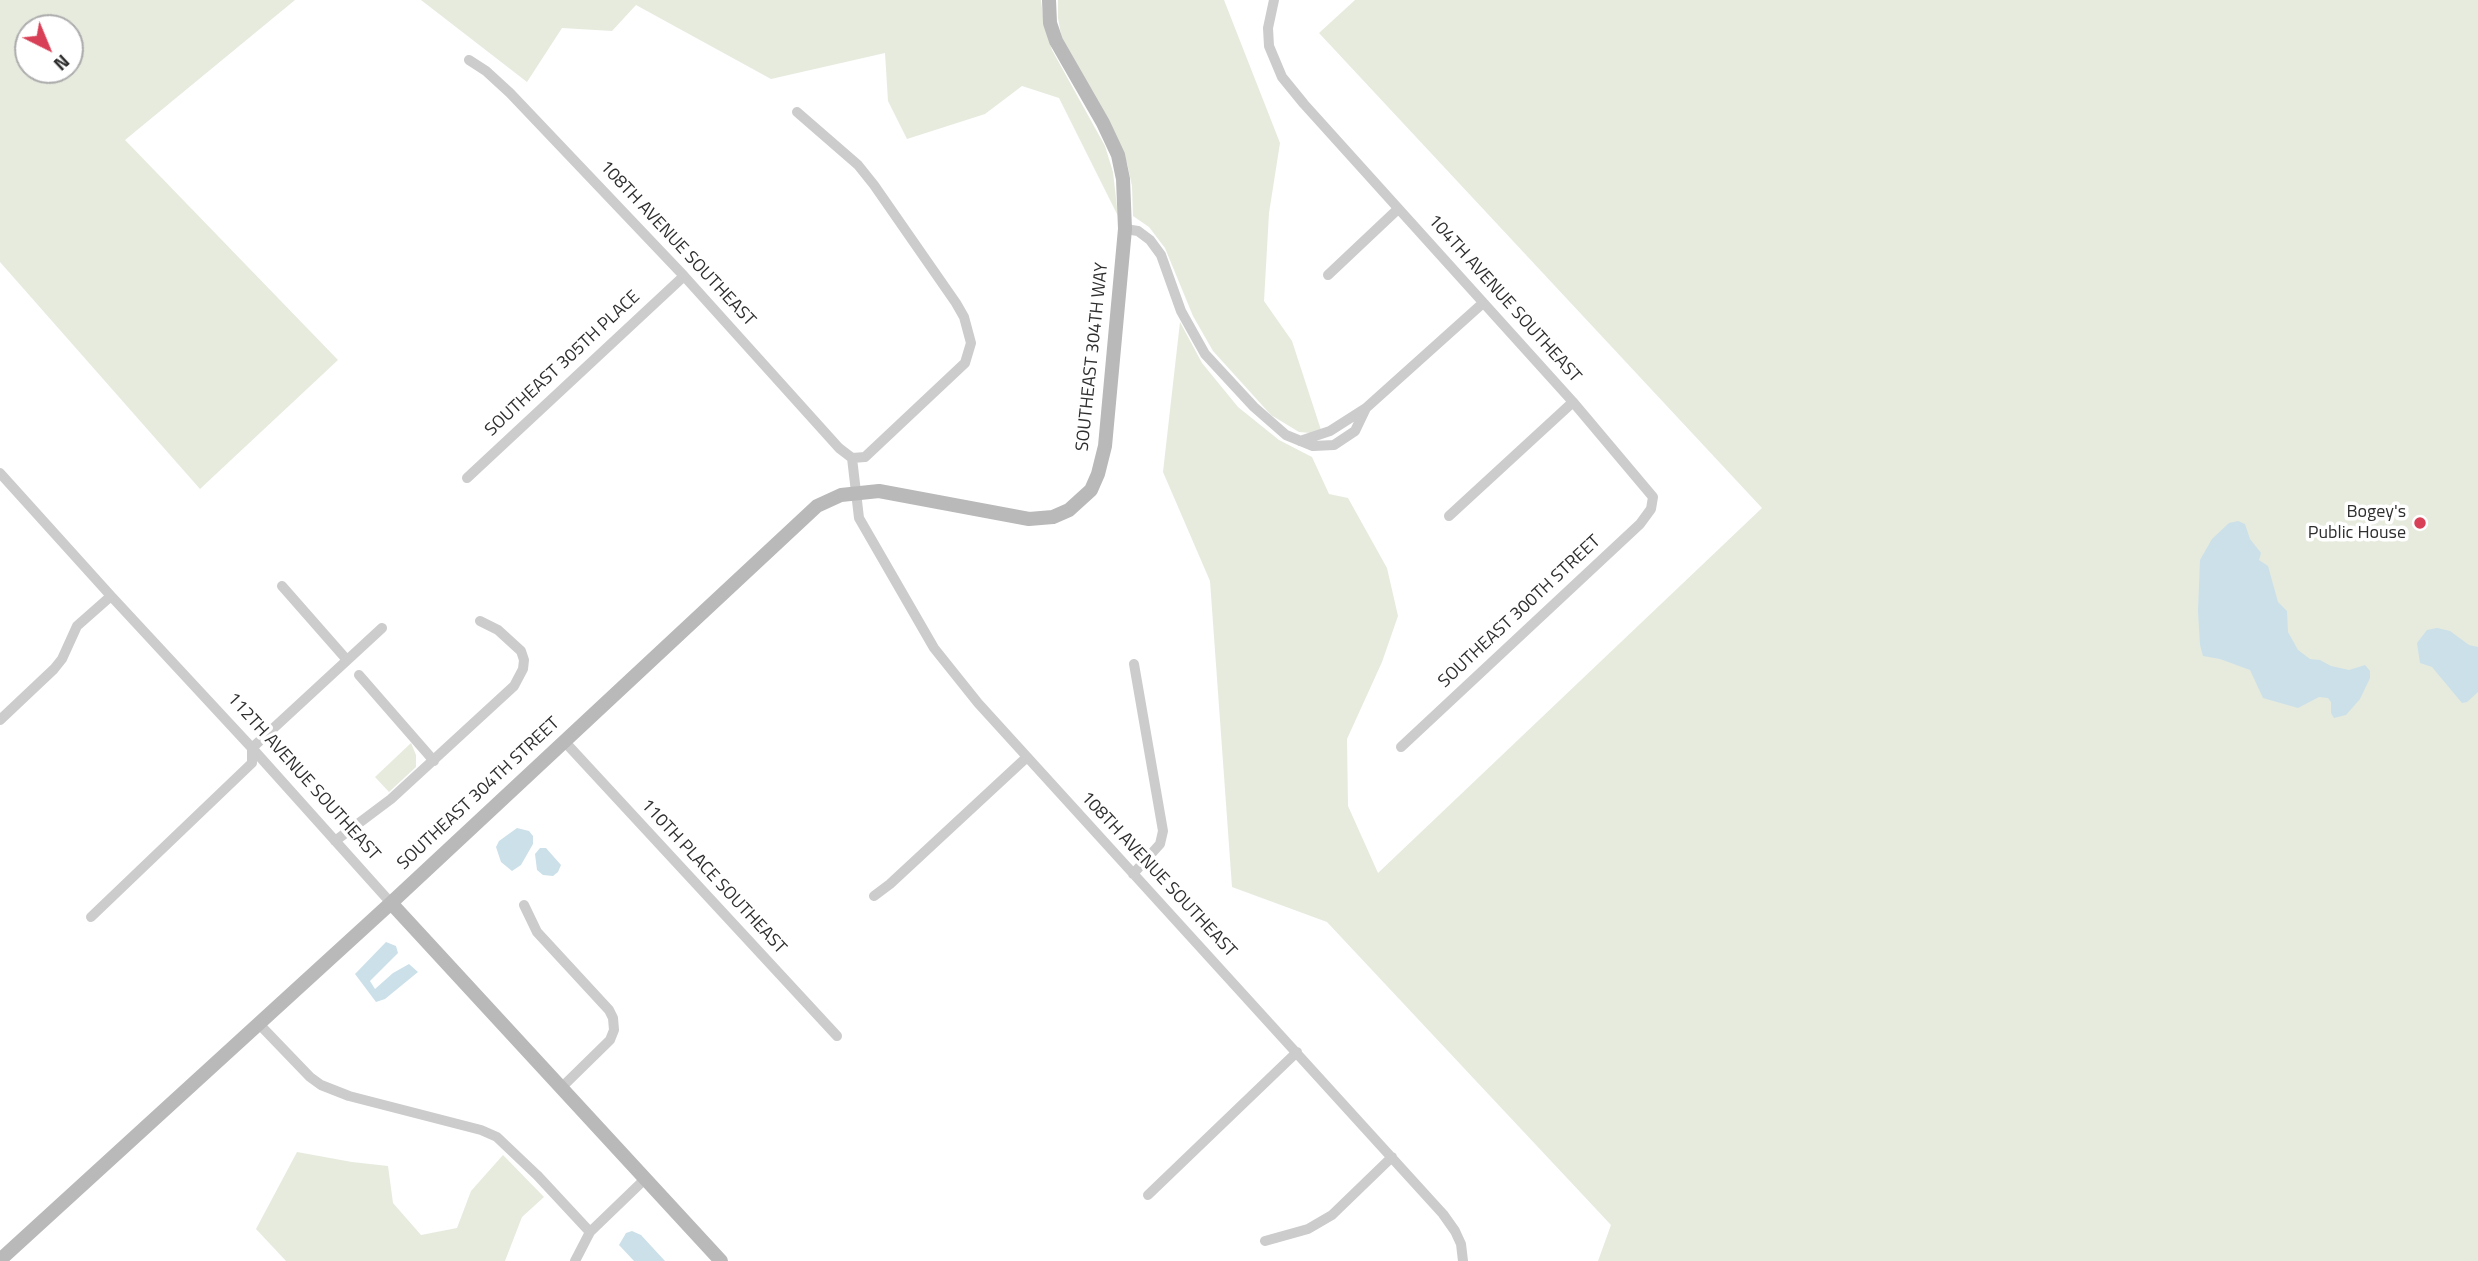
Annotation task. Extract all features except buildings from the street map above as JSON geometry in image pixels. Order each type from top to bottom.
[{"type":"street","points":[[1049,0],[1050,23],[1056,41],[1103,123],[1118,155],[1123,179],[1125,229],[1138,231],[1150,240],[1161,255],[1191,332],[1216,368],[1286,435],[1320,447],[1334,445],[1355,431],[1366,408]]},
{"type":"street","name":"104TH AVENUE SOUTHEAST","points":[[1274,0],[1268,28],[1269,46],[1282,77],[1573,401],[1653,497]]},
{"type":"street","name":"108TH AVENUE SOUTHEAST","points":[[469,60],[510,93],[684,276],[839,448],[852,458]]},
{"type":"street","points":[[797,112],[858,165],[947,288],[969,330],[971,343],[965,363],[865,457],[852,458],[855,492]]},
{"type":"street","points":[[1328,275],[1398,209]]},
{"type":"street","name":"SOUTHEAST 304TH WAY","points":[[855,492],[879,491],[1030,519],[1053,517],[1081,501],[1091,490],[1098,474],[1105,446],[1125,229]]},
{"type":"street","name":"SOUTHEAST 305TH PLACE","points":[[467,478],[684,276]]},
{"type":"street","points":[[1300,441],[1330,431],[1366,408],[1483,303]]},
{"type":"street","points":[[1450,516],[1573,401]]},
{"type":"street","name":"112TH AVENUE SOUTHEAST","points":[[0,473],[721,1261]]},
{"type":"street","name":"108TH AVENUE SOUTHEAST","points":[[855,492],[859,518],[934,648],[978,703],[1443,1214],[1461,1244],[1463,1261]]},
{"type":"street","name":"SOUTHEAST 304TH STREET","points":[[0,1260],[391,903],[808,514],[828,500],[855,492]]},
{"type":"street","name":"SOUTHEAST 300TH STREET","points":[[1401,747],[1640,524],[1651,509],[1653,497]]},
{"type":"street","points":[[282,586],[347,660]]},
{"type":"street","points":[[0,720],[54,669],[62,659],[77,626],[111,596]]},
{"type":"street","points":[[335,841],[391,799],[514,686],[523,669],[524,660],[514,644],[498,630],[480,621]]},
{"type":"street","points":[[91,917],[251,763],[252,748],[382,628]]},
{"type":"street","points":[[1133,874],[1160,844],[1163,831],[1134,664]]},
{"type":"street","points":[[359,675],[434,761]]},
{"type":"street","name":"110TH PLACE SOUTHEAST","points":[[564,741],[836,1036]]},
{"type":"street","points":[[874,896],[1027,757]]},
{"type":"street","points":[[524,905],[537,932],[609,1010],[614,1030],[610,1040],[561,1088]]},
{"type":"street","points":[[258,1024],[321,1086],[349,1096],[481,1130],[497,1138],[528,1166],[590,1232]]},
{"type":"street","points":[[1149,1195],[1297,1052]]},
{"type":"street","points":[[1265,1241],[1308,1229],[1332,1215],[1392,1157]]},
{"type":"street","points":[[575,1261],[590,1232],[645,1179]]},
{"type":"shaded area","points":[[0,0],[295,0],[125,140],[338,360],[200,489],[0,262]]},
{"type":"shaded area","points":[[421,0],[1041,0],[1044,24],[1052,50],[1105,146],[1113,172],[1118,216],[1059,98],[1022,86],[985,114],[907,139],[888,101],[885,53],[771,79],[636,5],[612,31],[562,28],[527,82]]},
{"type":"shaded area","points":[[1058,0],[1224,0],[1280,143],[1269,213],[1264,301],[1292,341],[1321,430],[1299,432],[1271,415],[1213,351],[1193,316],[1165,248],[1149,227],[1133,216],[1132,186],[1127,163],[1062,40]]},
{"type":"shaded area","points":[[1355,0],[2478,0],[2478,1261],[1598,1261],[1611,1225],[1327,922],[1232,887],[1210,581],[1163,472],[1180,322],[1202,363],[1238,407],[1279,440],[1312,457],[1329,494],[1348,498],[1387,568],[1398,616],[1382,662],[1347,739],[1348,806],[1378,873],[1762,508],[1319,33]]},
{"type":"shaded area","points":[[411,743],[416,755],[416,767],[389,792],[375,777]]},
{"type":"shaded area","points":[[297,1152],[388,1166],[393,1203],[421,1235],[457,1228],[471,1191],[503,1155],[544,1197],[522,1217],[505,1261],[286,1261],[256,1229]]},
{"type":"water","points":[[2238,521],[2245,524],[2250,539],[2261,553],[2259,560],[2268,566],[2278,602],[2287,611],[2288,632],[2298,650],[2310,659],[2320,660],[2331,666],[2349,670],[2365,665],[2370,671],[2370,678],[2360,699],[2346,715],[2334,718],[2328,698],[2319,697],[2298,708],[2263,698],[2250,670],[2203,656],[2198,611],[2200,560],[2212,539],[2229,523]]},
{"type":"water","points":[[2437,628],[2450,631],[2469,645],[2478,647],[2478,692],[2467,702],[2462,703],[2432,667],[2420,663],[2417,643],[2427,630]]},
{"type":"water","points":[[517,828],[529,831],[533,836],[533,844],[521,865],[512,871],[501,862],[496,847],[499,841]]},
{"type":"water","points":[[540,848],[546,848],[561,865],[553,876],[543,875],[537,870],[535,854]]},
{"type":"water","points":[[386,942],[396,946],[398,953],[370,981],[375,989],[393,973],[409,964],[418,972],[385,999],[376,1002],[355,974]]},
{"type":"water","points":[[632,1231],[641,1235],[665,1261],[634,1261],[619,1245],[626,1233]]},
{"type":"place","name":"Bogey's Public House","points":[[2420,523]]}]
